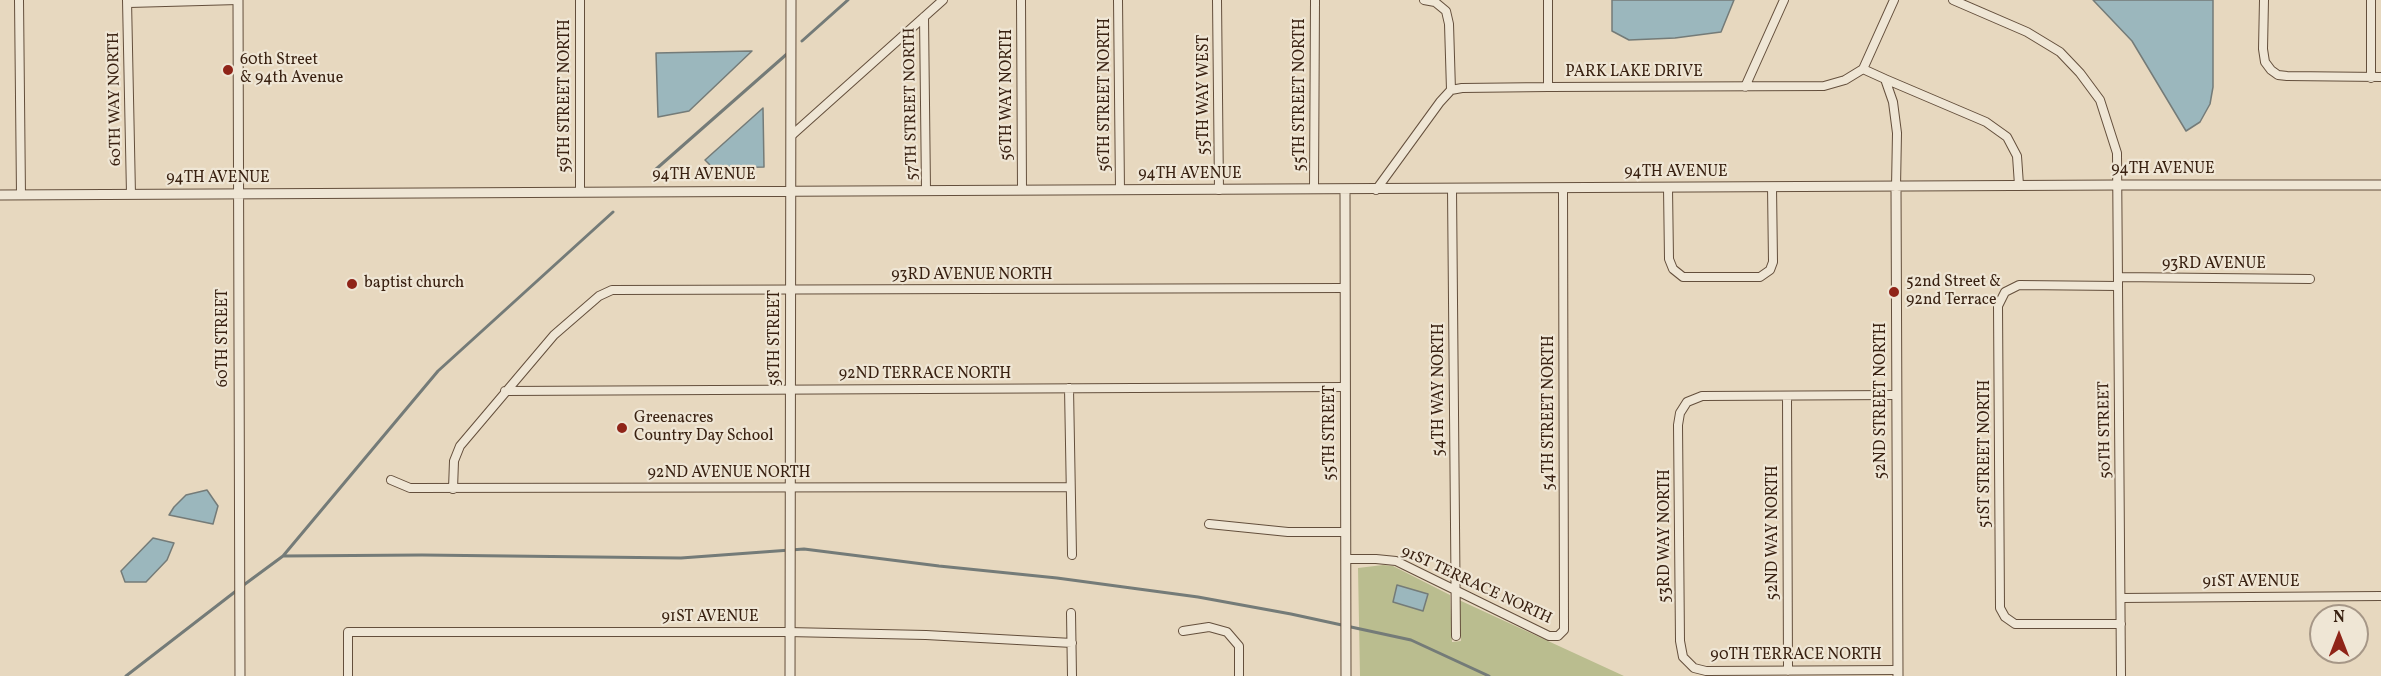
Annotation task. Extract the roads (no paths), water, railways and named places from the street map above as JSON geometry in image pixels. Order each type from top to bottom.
[{"type":"street","points":[[19,0],[21,195]]},
{"type":"street","points":[[128,2],[238,0]]},
{"type":"street","name":"60TH STREET","points":[[238,0],[240,676]]},
{"type":"street","name":"59TH STREET NORTH","points":[[580,0],[580,192]]},
{"type":"street","name":"58TH STREET","points":[[790,676],[788,632],[791,487],[791,0]]},
{"type":"street","points":[[792,135],[943,0]]},
{"type":"street","name":"56TH WAY NORTH","points":[[1021,0],[1022,190]]},
{"type":"street","name":"56TH STREET NORTH","points":[[1118,0],[1120,190]]},
{"type":"street","name":"55TH WAY WEST","points":[[1217,0],[1219,190]]},
{"type":"street","name":"55TH STREET NORTH","points":[[1314,189],[1315,0]]},
{"type":"street","points":[[1376,190],[1451,90],[1449,24],[1446,11],[1435,2],[1424,0]]},
{"type":"street","points":[[1548,0],[1548,87]]},
{"type":"street","points":[[1745,87],[1784,0]]},
{"type":"street","points":[[1894,0],[1863,69],[1986,122],[2007,137],[2018,156],[2019,185]]},
{"type":"street","name":"50TH STREET","points":[[1953,0],[2027,32],[2060,52],[2080,73],[2100,100],[2117,153],[2121,676]]},
{"type":"street","points":[[2264,0],[2265,62],[2278,75],[2381,77]]},
{"type":"street","points":[[2371,0],[2371,78]]},
{"type":"street","name":"60TH WAY NORTH","points":[[128,2],[131,194]]},
{"type":"street","name":"57TH STREET NORTH","points":[[924,17],[927,190]]},
{"type":"street","name":"PARK LAKE DRIVE","points":[[1451,90],[1548,87],[1824,86],[1845,80],[1863,69]]},
{"type":"street","name":"52ND STREET NORTH","points":[[1885,79],[1894,112],[1896,187],[1898,673]]},
{"type":"street","name":"94TH AVENUE","points":[[0,195],[1772,188],[2118,184],[2381,185]]},
{"type":"street","name":"54TH STREET NORTH","points":[[1558,636],[1564,630],[1563,188]]},
{"type":"street","points":[[1668,188],[1669,259],[1673,269],[1683,277],[1760,277],[1770,270],[1773,262],[1772,188]]},
{"type":"street","name":"54TH WAY NORTH","points":[[1452,189],[1456,636]]},
{"type":"street","name":"55TH STREET","points":[[1345,190],[1346,676]]},
{"type":"street","name":"93RD AVENUE","points":[[2006,292],[2019,285],[2118,281],[2310,279]]},
{"type":"street","name":"93RD AVENUE NORTH","points":[[505,391],[554,335],[599,296],[612,290],[1345,288]]},
{"type":"street","name":"51ST STREET NORTH","points":[[2006,292],[1998,306],[2000,608],[2005,617],[2015,624],[2121,624]]},
{"type":"street","name":"92ND TERRACE NORTH","points":[[505,391],[1346,387]]},
{"type":"street","points":[[1069,388],[1071,555]]},
{"type":"street","points":[[453,489],[454,461],[460,446],[505,391]]},
{"type":"street","points":[[1787,396],[1896,395]]},
{"type":"street","name":"53RD WAY NORTH","points":[[1694,668],[1683,657],[1680,640],[1678,425],[1680,413],[1687,402],[1702,396],[1787,396]]},
{"type":"street","name":"52ND WAY NORTH","points":[[1787,396],[1788,671]]},
{"type":"street","name":"92ND AVENUE NORTH","points":[[391,480],[410,488],[453,489],[1069,487]]},
{"type":"street","points":[[1209,524],[1288,532],[1346,532]]},
{"type":"street","name":"91ST TERRACE NORTH","points":[[1346,559],[1396,561],[1549,636],[1558,636]]},
{"type":"street","name":"91ST AVENUE","points":[[2121,598],[2381,596]]},
{"type":"street","points":[[1071,613],[1072,676]]},
{"type":"street","points":[[1183,631],[1209,627],[1227,632],[1239,646],[1239,676]]},
{"type":"street","name":"91ST AVENUE","points":[[348,676],[348,632],[788,632],[926,635],[1071,643]]},
{"type":"street","name":"90TH TERRACE NORTH","points":[[1694,668],[1706,671],[1898,673]]},
{"type":"water","points":[[1612,0],[1734,0],[1721,32],[1675,38],[1629,40],[1612,31]]},
{"type":"water","points":[[2093,0],[2213,0],[2213,87],[2210,104],[2200,122],[2186,131],[2132,41]]},
{"type":"water","points":[[752,51],[689,111],[658,117],[656,53]]},
{"type":"water","points":[[763,108],[764,167],[713,168],[705,160]]},
{"type":"water","points":[[207,490],[218,506],[213,524],[169,515],[186,495]]},
{"type":"water","points":[[153,538],[174,543],[167,560],[146,582],[125,582],[121,571]]},
{"type":"water","points":[[1397,585],[1428,594],[1423,611],[1393,602]]},
{"type":"waterway","points":[[802,41],[848,0]]},
{"type":"waterway","points":[[655,170],[788,53]]},
{"type":"waterway","points":[[241,587],[283,556],[438,371],[613,212]]},
{"type":"waterway","points":[[283,556],[681,558],[804,549],[1057,578],[1198,597],[1291,614],[1411,640],[1489,676]]},
{"type":"waterway","points":[[126,676],[236,591]]},
{"type":"place","name":"60th Street & 94th Avenue","points":[[228,70]]},
{"type":"place","name":"baptist church","points":[[352,284]]},
{"type":"place","name":"52nd Street & 92nd Terrace","points":[[1894,292]]},
{"type":"place","name":"Greenacres Country Day School","points":[[622,428]]}]
